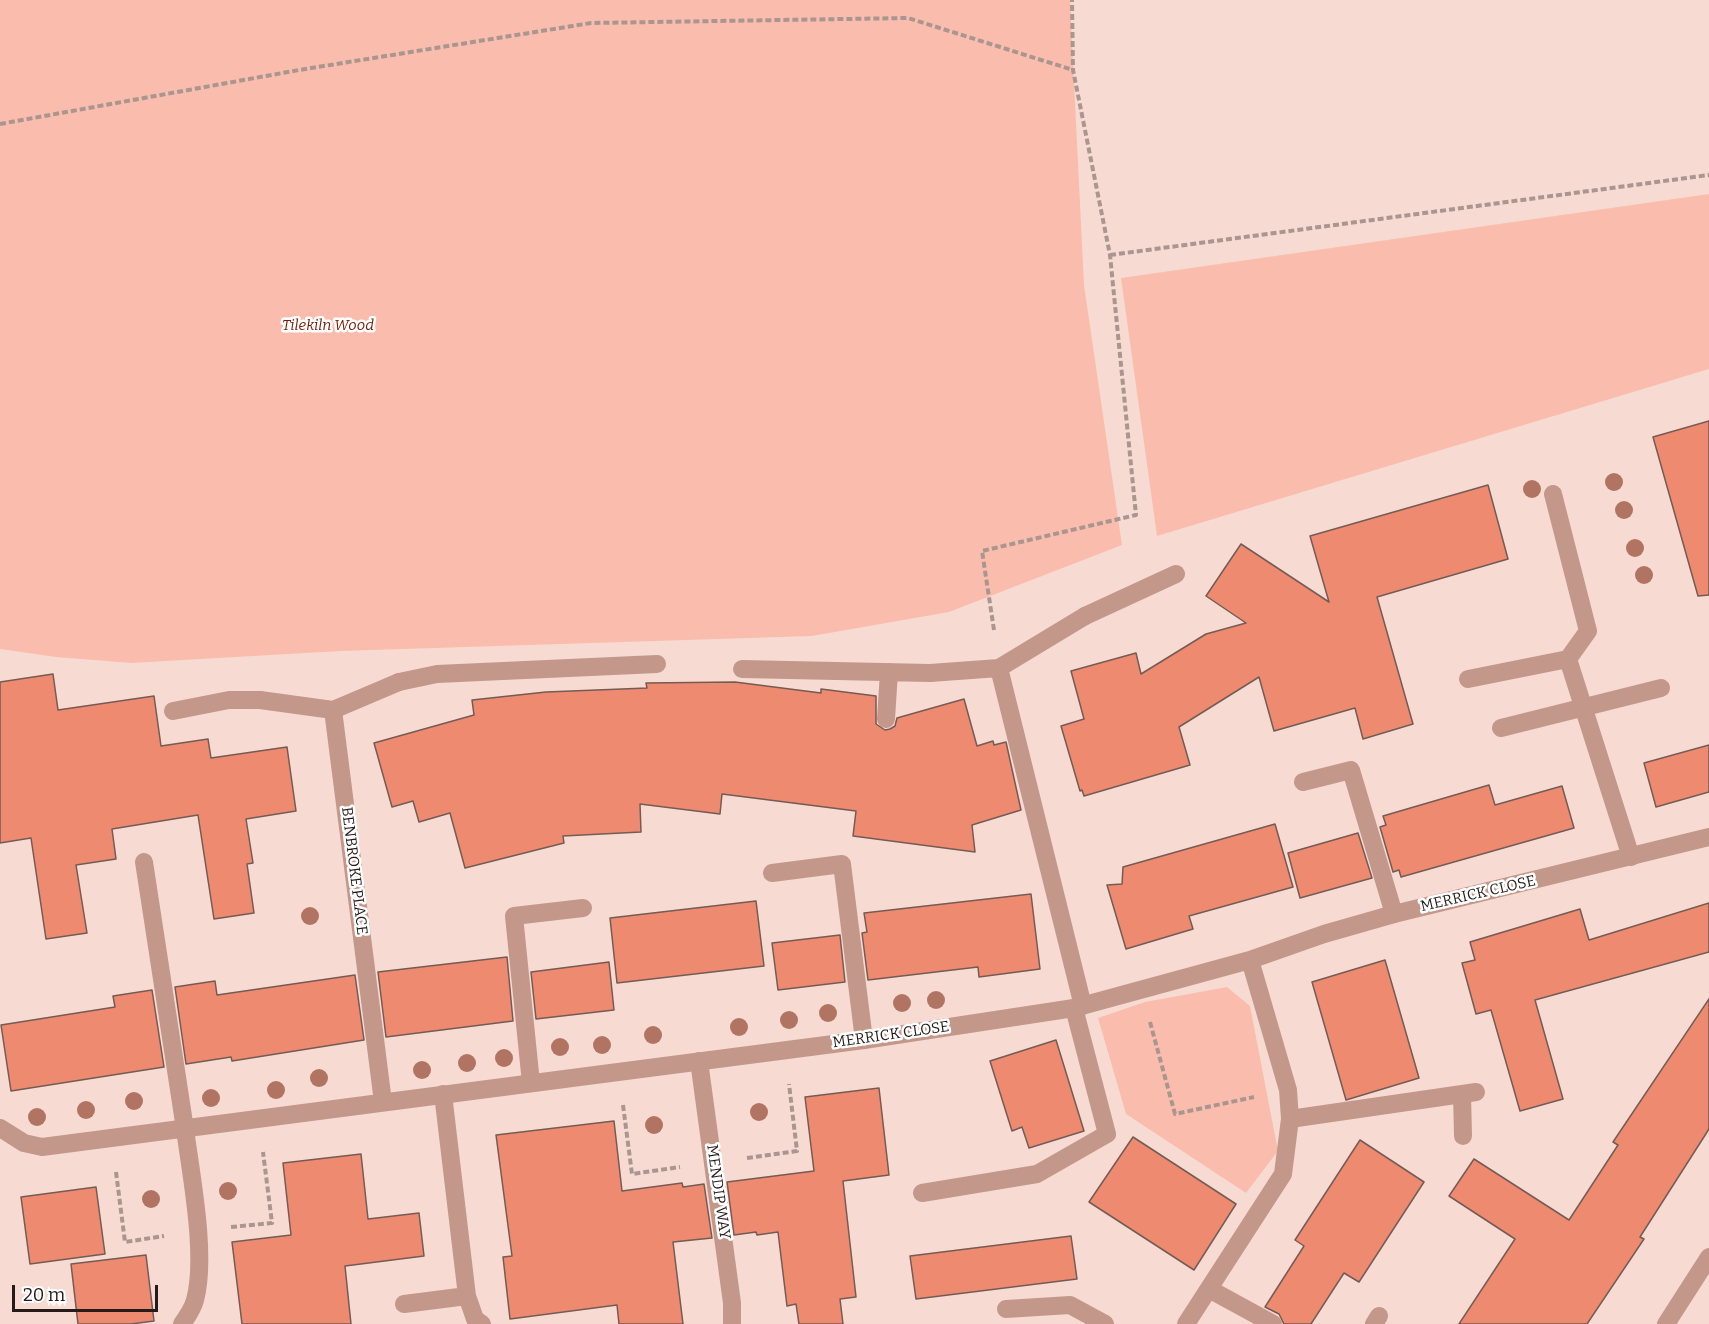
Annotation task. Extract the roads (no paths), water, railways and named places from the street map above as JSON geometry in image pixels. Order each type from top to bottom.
[{"type":"street","points":[[1468,679],[1568,659],[1588,631],[1553,494]]},
{"type":"street","points":[[742,669],[930,673],[999,668],[1085,616],[1176,574]]},
{"type":"street","points":[[1568,659],[1630,857]]},
{"type":"street","points":[[173,711],[229,700],[260,700],[333,710],[399,682],[437,674],[657,664]]},
{"type":"street","points":[[922,1193],[1037,1174],[1107,1134],[999,668]]},
{"type":"street","points":[[885,719],[889,672]]},
{"type":"street","points":[[1501,728],[1661,688]]},
{"type":"street","name":"BENBROKE PLACE","points":[[333,710],[383,1102]]},
{"type":"street","points":[[1303,782],[1351,770],[1395,914]]},
{"type":"street","name":"MERRICK CLOSE","points":[[699,1061],[864,1040],[1078,1007],[1250,960],[1324,934],[1395,914],[1709,837]]},
{"type":"street","points":[[144,862],[185,1129],[198,1231],[199,1274],[195,1300],[182,1324]]},
{"type":"street","points":[[772,873],[842,864],[864,1040]]},
{"type":"street","points":[[531,1083],[514,916],[583,908]]},
{"type":"street","points":[[1186,1324],[1283,1174],[1290,1119],[1288,1090],[1250,960]]},
{"type":"street","points":[[0,1128],[24,1143],[42,1147],[699,1061]]},
{"type":"street","name":"MENDIP WAY","points":[[699,1061],[732,1303],[732,1324]]},
{"type":"street","points":[[1290,1119],[1469,1093],[1463,1136]]},
{"type":"street","points":[[443,1094],[467,1296],[475,1319],[482,1324]]},
{"type":"street","points":[[1666,1324],[1709,1257]]},
{"type":"street","points":[[1209,1289],[1273,1324]]},
{"type":"street","points":[[404,1304],[467,1296]]},
{"type":"street","points":[[1006,1309],[1070,1305],[1105,1324]]},
{"type":"park label","name":"Tilekiln Wood","points":[[328,326]]}]
